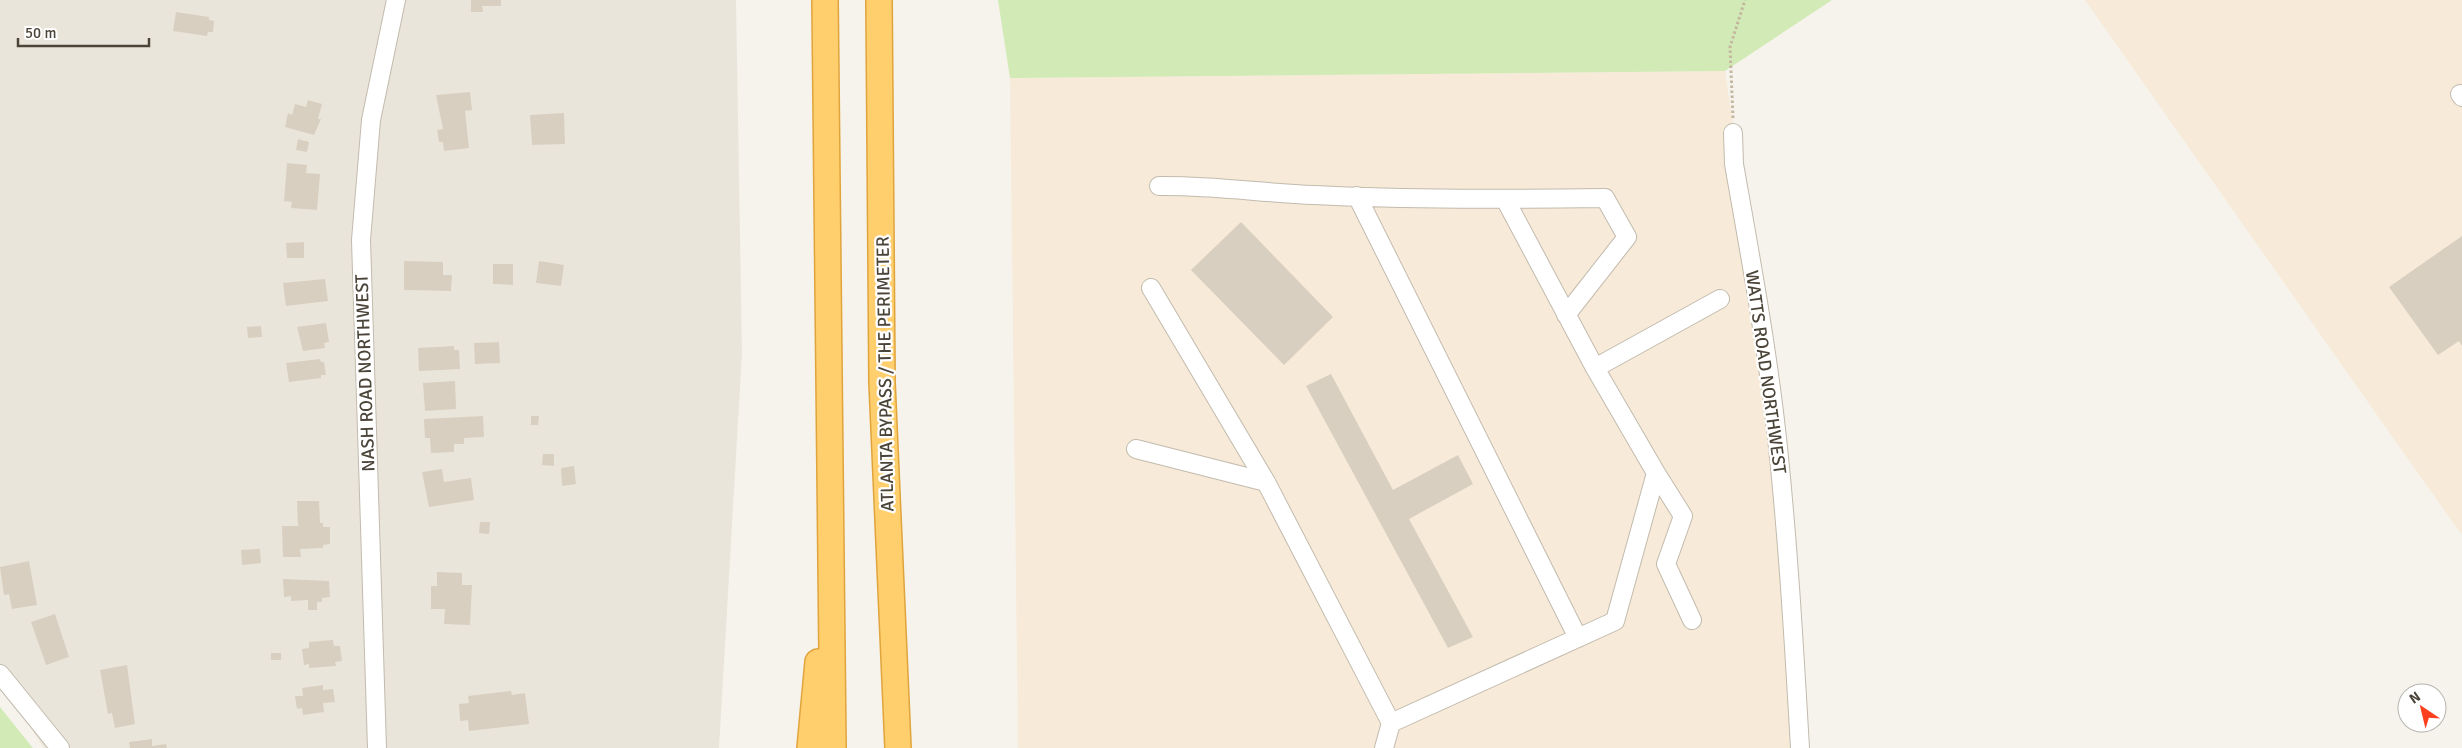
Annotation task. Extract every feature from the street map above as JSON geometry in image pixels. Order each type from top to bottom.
[{"type":"highway","points":[[825,0],[833,748]]},
{"type":"highway","name":"ATLANTA BYPASS / THE PERIMETER","points":[[879,0],[882,382],[899,748]]},
{"type":"highway","points":[[810,748],[831,531]]},
{"type":"street","name":"NASH ROAD NORTHWEST","points":[[377,748],[361,240],[371,120],[396,0]]},
{"type":"street","name":"WATTS ROAD NORTHWEST","points":[[1734,133],[1734,164],[1767,357],[1777,437],[1790,578],[1800,748]]},
{"type":"street","points":[[1159,186],[1202,185],[1313,195],[1505,199],[1605,198],[1627,237],[1566,315]]},
{"type":"street","points":[[1357,196],[1578,638]]},
{"type":"street","points":[[1505,199],[1595,368],[1683,516],[1666,564],[1692,620]]},
{"type":"street","points":[[1151,288],[1266,482],[1391,723],[1384,748]]},
{"type":"street","points":[[1595,368],[1720,299]]},
{"type":"street","points":[[1136,449],[1266,482]]},
{"type":"street","points":[[1391,723],[1615,621],[1656,473]]},
{"type":"street","points":[[0,674],[60,748]]},
{"type":"path","points":[[1734,133],[1730,47],[1745,0]]},
{"type":"shaded area","points":[[0,0],[736,0],[742,353],[719,748],[44,748],[0,680]]},
{"type":"shaded area","points":[[2085,0],[2462,0],[2462,535],[2408,459]]},
{"type":"shaded area","points":[[1725,71],[1784,463],[1803,748],[1018,748],[1010,78]]},
{"type":"green space","points":[[998,0],[1832,0],[1725,71],[1010,78]]},
{"type":"green space","points":[[0,707],[32,747],[33,748],[0,748]]},
{"type":"building","points":[[471,0],[501,0],[501,6],[482,6],[483,12],[471,12]]},
{"type":"building","points":[[176,12],[209,17],[209,20],[214,21],[213,32],[208,32],[207,36],[173,31]]},
{"type":"building","points":[[470,92],[472,110],[465,111],[469,148],[444,151],[443,142],[439,142],[437,130],[443,129],[436,95]]},
{"type":"building","points":[[308,100],[322,104],[318,119],[321,119],[314,135],[285,127],[288,113],[292,115],[295,104],[306,107]]},
{"type":"building","points":[[564,113],[565,144],[532,145],[530,115]]},
{"type":"building","points":[[298,139],[309,142],[307,152],[296,150]]},
{"type":"building","points":[[287,163],[307,165],[306,173],[320,174],[317,210],[291,208],[292,202],[284,201]]},
{"type":"building","points":[[1241,222],[1333,317],[1284,365],[1191,270]]},
{"type":"building","points":[[2462,236],[2462,346],[2459,341],[2438,355],[2389,287]]},
{"type":"building","points":[[304,242],[304,258],[287,258],[286,243]]},
{"type":"building","points":[[404,261],[443,262],[443,275],[452,275],[451,291],[404,290]]},
{"type":"building","points":[[539,261],[564,265],[561,286],[536,283]]},
{"type":"building","points":[[493,264],[513,264],[513,285],[493,284]]},
{"type":"building","points":[[325,279],[328,301],[286,306],[283,283]]},
{"type":"building","points":[[326,323],[329,342],[324,343],[325,348],[303,351],[297,327]]},
{"type":"building","points":[[261,326],[262,337],[248,338],[247,327]]},
{"type":"building","points":[[499,342],[500,363],[475,364],[474,343]]},
{"type":"building","points":[[454,346],[454,350],[459,350],[460,369],[419,371],[418,348]]},
{"type":"building","points":[[320,359],[321,362],[324,362],[326,375],[321,375],[321,378],[289,382],[286,363]]},
{"type":"building","points":[[1331,374],[1393,490],[1458,455],[1473,484],[1409,519],[1473,637],[1448,648],[1306,386]]},
{"type":"building","points":[[455,381],[456,409],[425,411],[423,383]]},
{"type":"building","points":[[483,416],[484,437],[464,438],[464,444],[454,444],[454,452],[431,453],[430,438],[425,438],[424,419]]},
{"type":"building","points":[[531,416],[539,416],[538,425],[531,425]]},
{"type":"building","points":[[543,454],[554,454],[554,466],[542,465]]},
{"type":"building","points":[[574,466],[576,484],[562,486],[561,468]]},
{"type":"building","points":[[442,469],[444,482],[471,478],[474,500],[429,507],[422,472]]},
{"type":"building","points":[[297,501],[319,501],[320,523],[323,523],[323,527],[330,527],[330,544],[323,545],[323,548],[300,549],[301,557],[283,557],[282,526],[298,526]]},
{"type":"building","points":[[480,522],[490,522],[489,534],[479,533]]},
{"type":"building","points":[[260,549],[261,563],[242,565],[241,550]]},
{"type":"building","points":[[29,561],[37,605],[12,609],[9,594],[4,595],[0,567]]},
{"type":"building","points":[[437,572],[462,573],[462,585],[472,585],[470,625],[444,624],[445,609],[431,609],[431,586],[437,586]]},
{"type":"building","points":[[283,579],[329,581],[330,597],[322,598],[322,602],[317,602],[317,610],[308,610],[308,600],[291,601],[291,596],[284,597]]},
{"type":"building","points":[[55,614],[69,657],[46,665],[31,622]]},
{"type":"building","points":[[333,640],[334,646],[340,646],[342,661],[335,662],[336,666],[309,668],[309,664],[304,665],[302,649],[309,648],[309,642]]},
{"type":"building","points":[[271,653],[281,653],[281,660],[271,660]]},
{"type":"building","points":[[127,665],[135,724],[115,728],[112,713],[108,714],[100,670]]},
{"type":"building","points":[[323,685],[323,690],[333,689],[335,702],[323,703],[324,712],[303,715],[302,708],[297,709],[295,696],[303,696],[302,688]]},
{"type":"building","points":[[511,691],[512,695],[525,693],[529,724],[469,731],[468,720],[460,721],[459,704],[469,703],[468,696]]},
{"type":"building","points":[[152,739],[152,746],[166,744],[167,748],[130,748],[129,742]]}]
